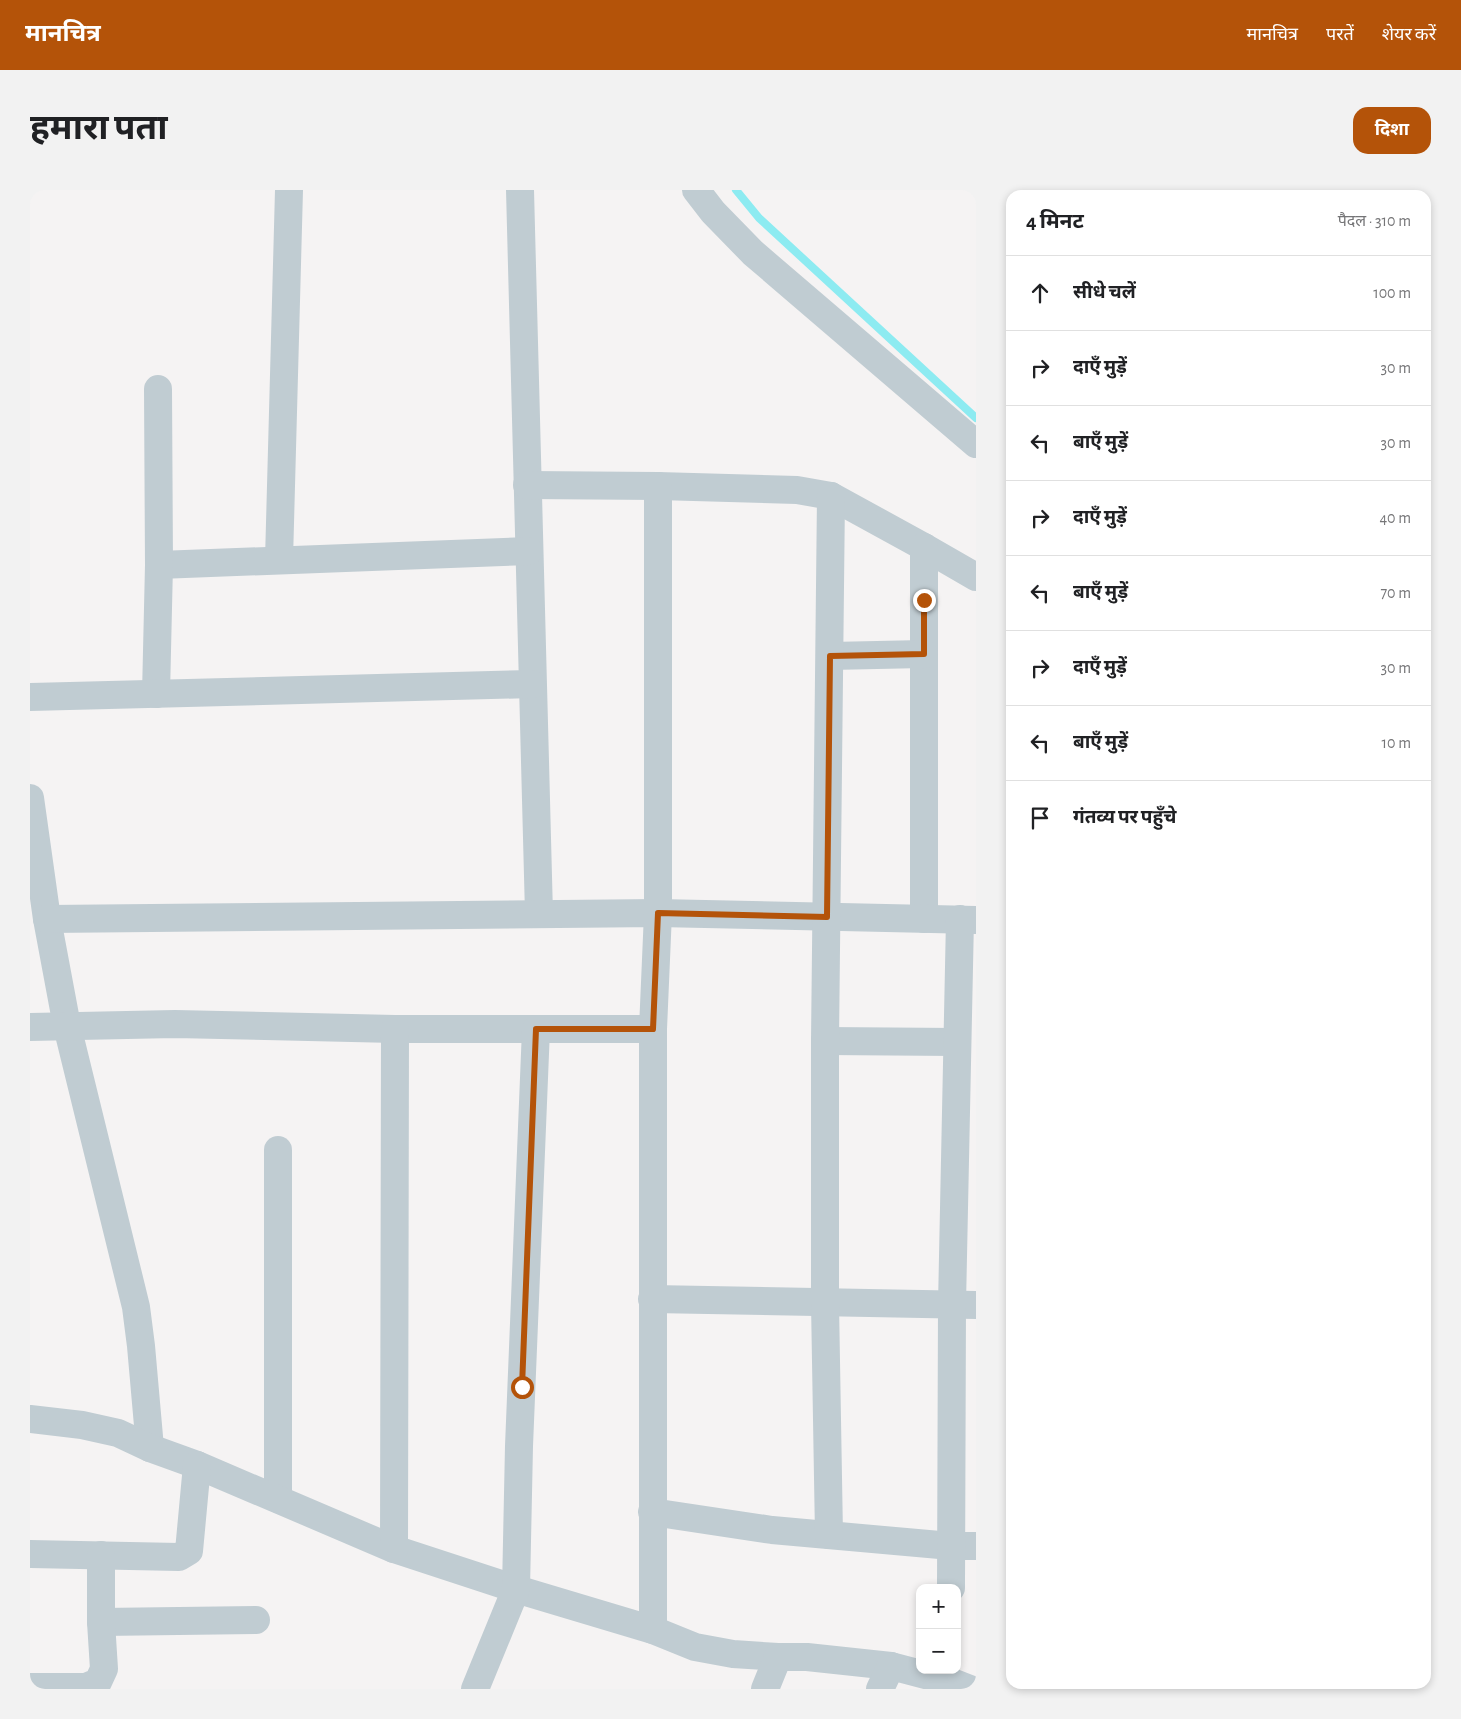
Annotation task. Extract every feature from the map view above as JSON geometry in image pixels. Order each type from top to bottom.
[{"type":"street","points":[[280,560],[289,190]]},
{"type":"street","points":[[520,190],[539,914]]},
{"type":"street","points":[[696,190],[713,212],[753,253],[976,444]]},
{"type":"street","points":[[156,694],[159,564],[158,389]]},
{"type":"street","points":[[527,485],[797,490],[831,496],[976,577]]},
{"type":"street","points":[[653,1630],[653,1029],[658,913],[658,486]]},
{"type":"street","points":[[829,1535],[825,1303],[825,1041],[831,496]]},
{"type":"street","points":[[924,547],[924,919]]},
{"type":"street","points":[[159,564],[529,551]]},
{"type":"street","points":[[830,656],[924,654]]},
{"type":"street","points":[[30,697],[532,684]]},
{"type":"street","points":[[30,798],[47,919],[66,1026],[136,1307],[150,1448]]},
{"type":"street","points":[[47,919],[658,913],[968,920],[957,1042],[964,1305],[964,1546],[952,1584]]},
{"type":"street","points":[[30,1027],[175,1024],[395,1029],[653,1029]]},
{"type":"street","points":[[394,1549],[395,1029]]},
{"type":"street","points":[[475,1689],[516,1589],[519,1446],[536,1029]]},
{"type":"street","points":[[825,1041],[957,1042]]},
{"type":"street","points":[[278,1150],[278,1499]]},
{"type":"street","points":[[652,1299],[964,1305]]},
{"type":"street","points":[[30,1419],[82,1425],[118,1433],[394,1549],[516,1589],[653,1630],[695,1646],[733,1654],[778,1657],[807,1656],[886,1678],[955,1683]]},
{"type":"street","points":[[30,1554],[179,1557],[189,1551],[197,1465]]},
{"type":"street","points":[[652,1512],[772,1530],[964,1546]]},
{"type":"street","points":[[30,1687],[98,1686],[104,1670],[101,1622],[101,1556]]},
{"type":"street","points":[[101,1622],[256,1620]]},
{"type":"street","points":[[765,1689],[778,1657]]},
{"type":"waterway","points":[[736,190],[759,218],[976,418]]},
{"type":"route","points":[[522,1387],[536,1029],[653,1029],[658,913],[827,917],[830,656],[924,654],[924,600]]}]
